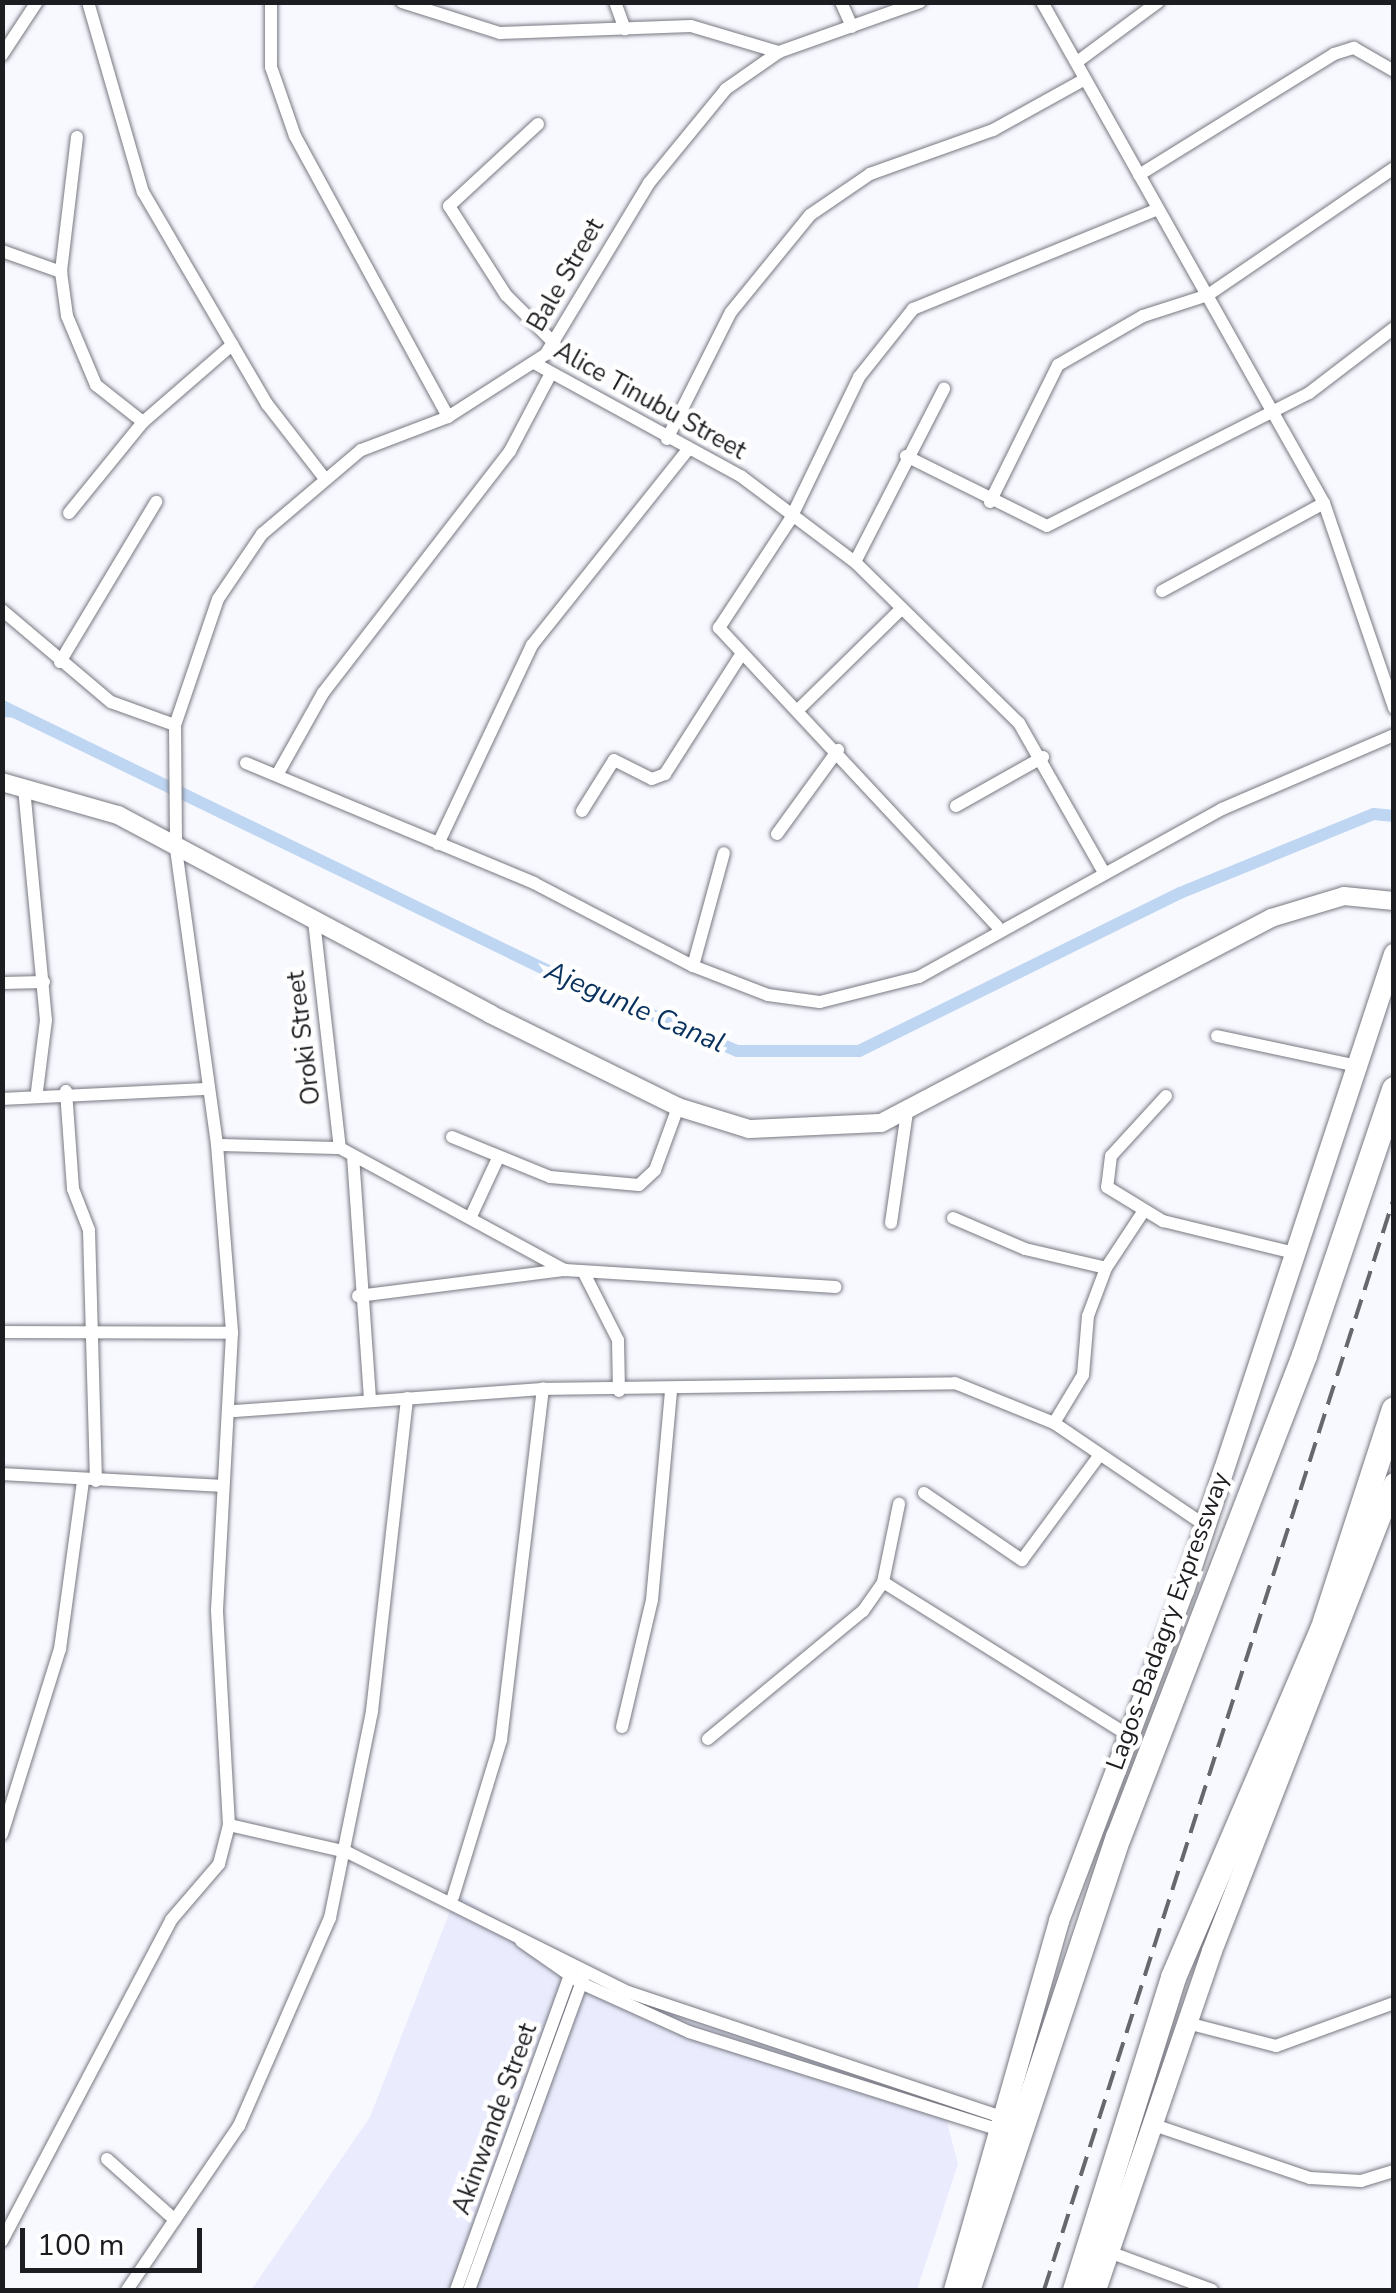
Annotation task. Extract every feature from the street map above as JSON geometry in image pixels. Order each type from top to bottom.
[{"type":"highway","name":"Lagos-Badagry Expressway","points":[[967,2290],[1118,1837],[1304,1355],[1394,1089]]},
{"type":"highway","points":[[1075,2290],[1173,1976],[1322,1630],[1394,1409]]},
{"type":"main road","name":"Lagos-Badagry Expressway","points":[[954,2290],[1058,1921],[1206,1526],[1394,954]]},
{"type":"main road","points":[[1096,2290],[1187,2024],[1394,1483]]},
{"type":"street","points":[[2,54],[37,2]]},
{"type":"street","points":[[88,2],[127,157],[232,345],[322,475]]},
{"type":"street","points":[[271,2],[271,66],[295,136],[448,417]]},
{"type":"street","points":[[402,2],[500,33],[690,26],[779,52]]},
{"type":"street","points":[[615,2],[626,29]]},
{"type":"street","points":[[841,2],[852,27]]},
{"type":"street","name":"Bale Street","points":[[229,1825],[217,1611],[223,1486],[234,1411],[232,1333],[217,1145],[177,841],[175,725],[237,565],[322,475],[402,428],[448,417],[534,364],[555,344],[674,148],[726,89],[779,52],[920,2]]},
{"type":"street","points":[[1042,2],[1156,210],[1276,409],[1324,502],[1394,708]]},
{"type":"street","points":[[1077,62],[1158,2]]},
{"type":"street","points":[[1139,175],[1334,54],[1354,48],[1394,71]]},
{"type":"street","points":[[667,440],[731,312],[810,215],[870,174],[993,130],[1085,79]]},
{"type":"street","points":[[538,124],[449,206],[506,295],[555,344]]},
{"type":"street","points":[[77,136],[61,272],[86,370],[144,422]]},
{"type":"street","points":[[990,502],[1058,364],[1143,316],[1208,295],[1394,168]]},
{"type":"street","points":[[997,926],[799,709],[739,658],[719,636],[720,622],[790,520],[837,414],[912,309],[1156,210]]},
{"type":"street","points":[[2,251],[61,272]]},
{"type":"street","points":[[906,456],[990,502],[1047,526],[1276,409],[1394,328]]},
{"type":"street","points":[[69,513],[144,422],[232,345]]},
{"type":"street","name":"Alice Tinubu Street","points":[[534,364],[686,452],[742,477],[790,520],[855,562],[900,610],[980,676],[1043,757],[1103,870]]},
{"type":"street","points":[[277,775],[323,693],[510,450],[550,376]]},
{"type":"street","points":[[855,562],[906,456],[944,389]]},
{"type":"street","points":[[438,844],[532,646],[686,452]]},
{"type":"street","points":[[60,662],[156,502]]},
{"type":"street","points":[[1162,591],[1324,502]]},
{"type":"street","points":[[2,610],[60,662],[134,716],[175,725]]},
{"type":"street","points":[[799,709],[900,610]]},
{"type":"street","points":[[582,811],[614,760],[652,779],[664,774],[739,658]]},
{"type":"street","points":[[246,763],[438,844],[693,966],[768,995],[820,1002],[919,976],[997,926],[1103,870],[1394,735]]},
{"type":"street","points":[[776,834],[838,750]]},
{"type":"street","points":[[956,806],[1043,757]]},
{"type":"street","points":[[2,782],[107,811],[177,841],[314,922],[712,1122],[803,1133],[908,1112],[1271,918],[1344,896],[1394,900]]},
{"type":"street","points":[[24,788],[44,982],[37,1091]]},
{"type":"street","points":[[693,966],[724,853]]},
{"type":"street","name":"Oroki Street","points":[[314,922],[347,1152],[370,1398]]},
{"type":"street","points":[[2,984],[44,982]]},
{"type":"street","points":[[1217,1036],[1356,1066]]},
{"type":"street","points":[[2,1099],[37,1091],[209,1089]]},
{"type":"street","points":[[2,1834],[60,1649],[90,1481],[96,1329],[66,1091]]},
{"type":"street","points":[[1166,1096],[1105,1168],[1107,1187],[1143,1212],[1298,1254]]},
{"type":"street","points":[[452,1137],[565,1181],[639,1185],[655,1170],[678,1106]]},
{"type":"street","points":[[891,1223],[908,1112]]},
{"type":"street","points":[[217,1145],[347,1152],[472,1214],[565,1270],[585,1275],[717,1273],[835,1286]]},
{"type":"street","points":[[472,1214],[498,1158]]},
{"type":"street","points":[[1054,1423],[1083,1375],[1088,1316],[1106,1268],[1143,1212]]},
{"type":"street","points":[[953,1218],[1106,1268]]},
{"type":"street","points":[[358,1296],[565,1270]]},
{"type":"street","points":[[585,1275],[618,1340],[619,1391]]},
{"type":"street","points":[[2,1332],[96,1329],[232,1333]]},
{"type":"street","points":[[234,1411],[543,1388],[671,1393],[916,1380],[980,1389],[1054,1423],[1206,1526]]},
{"type":"street","points":[[452,1898],[502,1740],[543,1388]]},
{"type":"street","points":[[622,1727],[652,1600],[671,1393]]},
{"type":"street","points":[[126,2290],[239,2126],[289,2020],[348,1852],[407,1398]]},
{"type":"street","points":[[924,1492],[1022,1560],[1098,1456]]},
{"type":"street","points":[[2,1474],[223,1486]]},
{"type":"street","points":[[708,1740],[847,1626],[883,1582],[899,1504]]},
{"type":"street","points":[[883,1582],[1128,1735]]},
{"type":"street","points":[[2,2241],[171,1920],[218,1864],[229,1825],[348,1852],[452,1898],[580,1977],[1002,2124]]},
{"type":"street","name":"Akinwande Street","points":[[470,2290],[580,1977],[572,1961],[516,1936]]},
{"type":"street","name":"Akinwande Street","points":[[456,2290],[580,1977]]},
{"type":"street","points":[[1187,2024],[1276,2046],[1394,2003]]},
{"type":"street","points":[[1154,2125],[1310,2178],[1361,2181],[1394,2171]]},
{"type":"street","points":[[107,2159],[175,2220]]},
{"type":"street","points":[[1108,2252],[1212,2290]]},
{"type":"shaded area","points":[[457,1893],[583,1975],[941,2099],[958,2164],[917,2290],[251,2290],[370,2117]]},
{"type":"waterway","name":"Ajegunle Canal","points":[[2,706],[544,969],[737,1051],[859,1051],[1180,893],[1374,814],[1394,816]]},
{"type":"waterway","name":"Ajegunle Canal","points":[[2,715],[23,716]]},
{"type":"railway","points":[[1044,2290],[1394,1198]]}]
